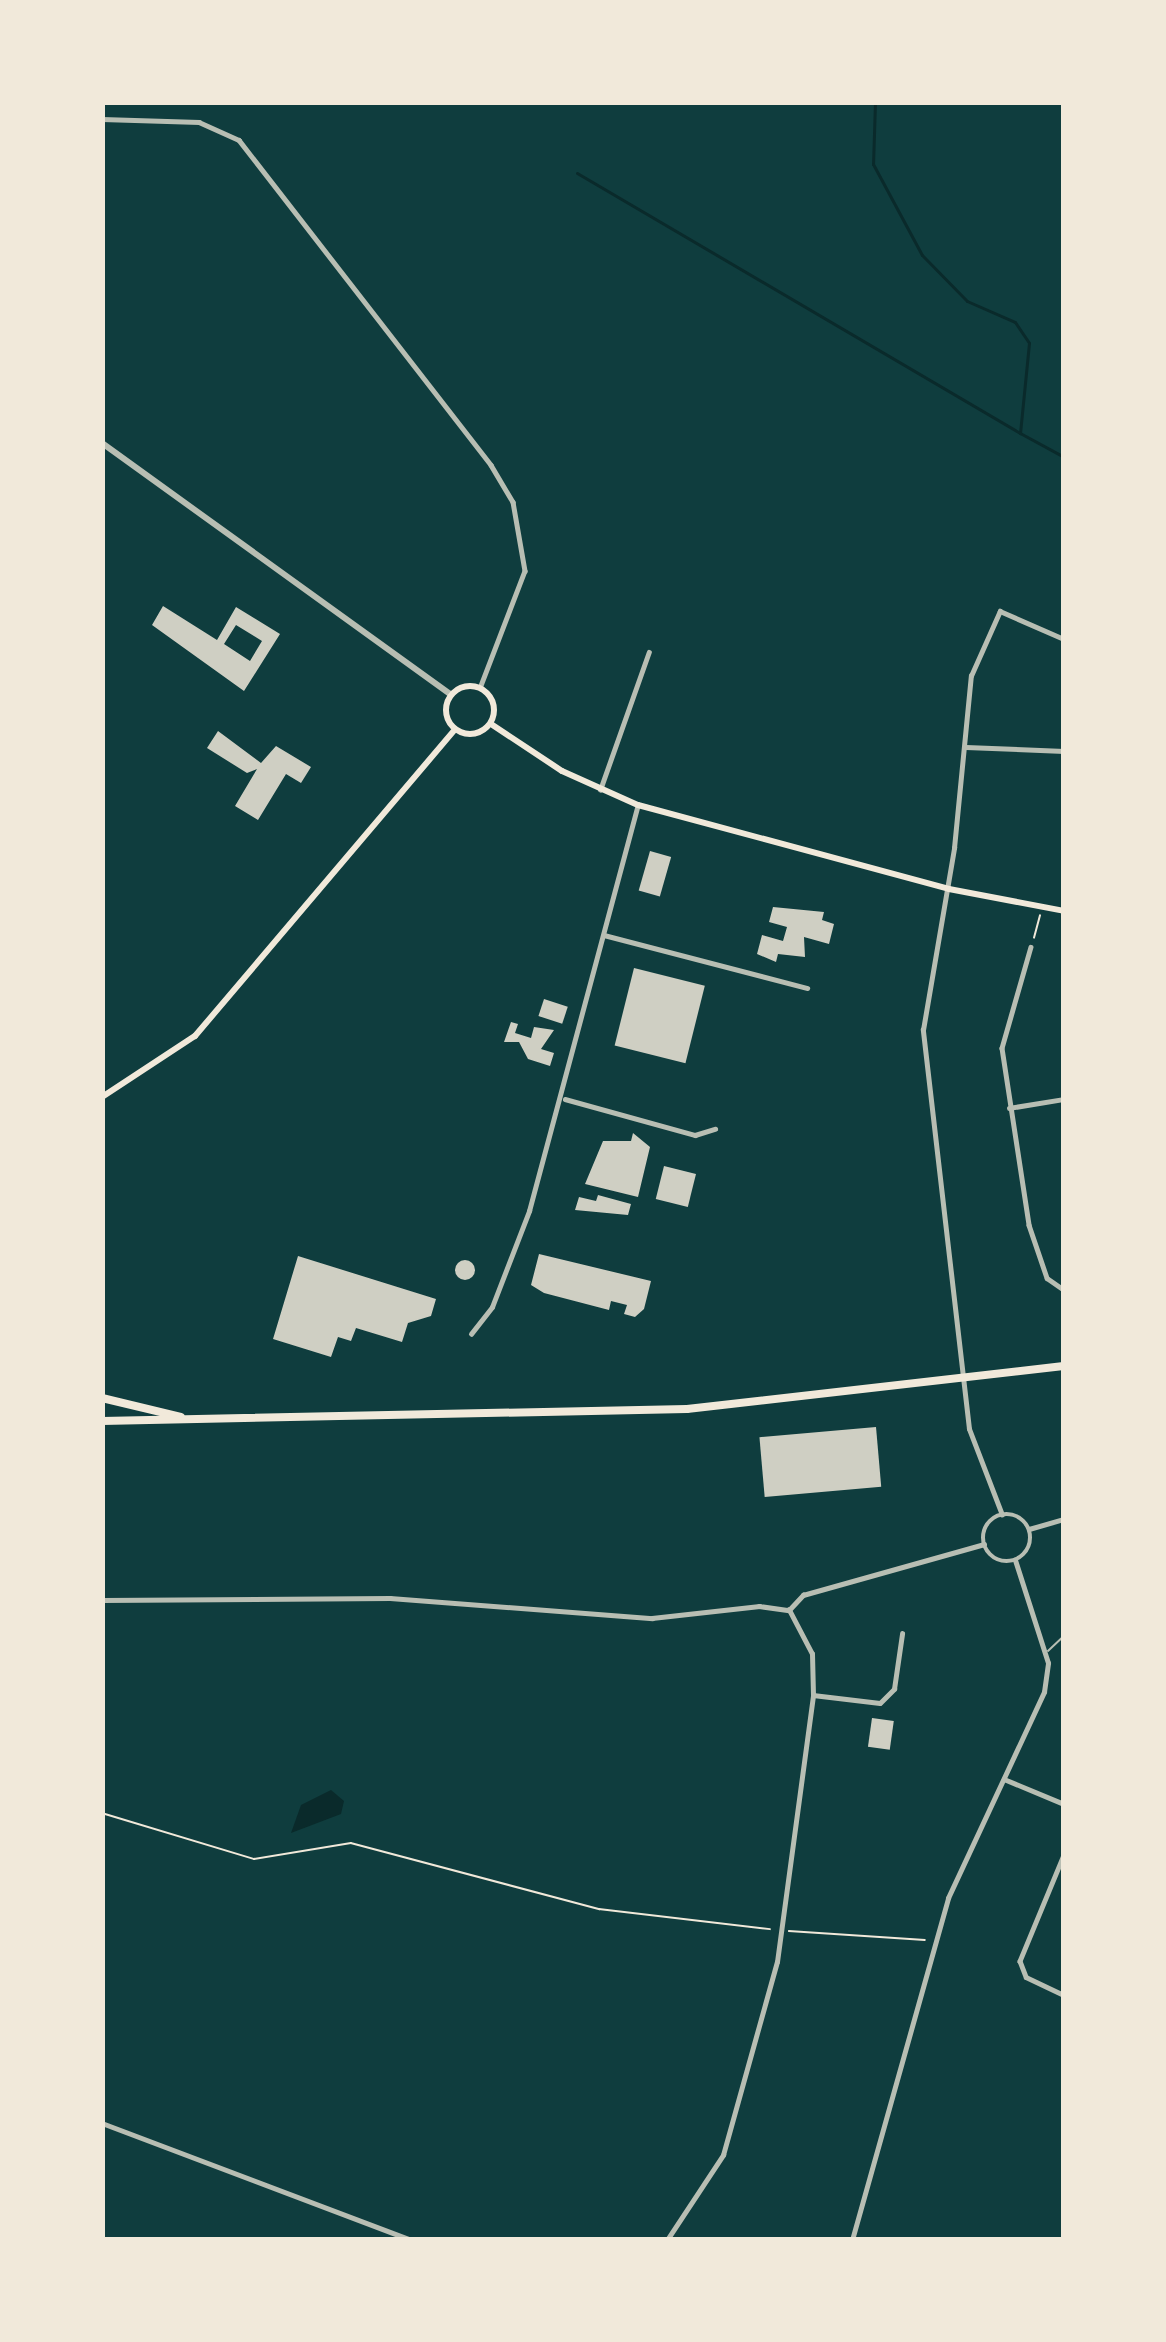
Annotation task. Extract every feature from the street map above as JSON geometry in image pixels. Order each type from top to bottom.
[{"type":"highway","points":[[102,1421],[742,1406],[1064,1366]]},
{"type":"highway","points":[[102,1398],[224,1421]]},
{"type":"main road","points":[[480,688],[493,700],[490,724],[470,735],[455,729],[447,717],[451,695],[480,688]]},
{"type":"main road","points":[[490,724],[600,790],[638,805],[949,889],[1064,911]]},
{"type":"main road","points":[[102,1097],[195,1036],[455,729]]},
{"type":"street","points":[[102,119],[200,122],[239,140],[491,465],[513,502],[525,571],[480,688]]},
{"type":"street","points":[[102,443],[451,695]]},
{"type":"street","points":[[1064,639],[1000,611],[991,620],[970,676],[949,889],[926,1003],[923,1064],[968,1402],[1002,1515],[1029,1529],[1064,1520]]},
{"type":"street","points":[[600,790],[649,652]]},
{"type":"street","points":[[966,747],[1064,751]]},
{"type":"street","points":[[471,1334],[502,1280],[563,1098],[638,805]]},
{"type":"street","points":[[604,935],[807,988]]},
{"type":"street","points":[[1031,947],[1004,1031],[1010,1108],[1034,1244],[1047,1278],[1064,1290]]},
{"type":"street","points":[[563,1098],[695,1135],[716,1129]]},
{"type":"street","points":[[1010,1108],[1064,1099]]},
{"type":"street","points":[[984,1544],[988,1523],[1002,1515]]},
{"type":"street","points":[[984,1544],[999,1561],[1016,1560],[1028,1549],[1029,1529]]},
{"type":"street","points":[[789,1610],[803,1595],[984,1544]]},
{"type":"street","points":[[852,2240],[935,1941],[1044,1692],[1045,1652],[1016,1560]]},
{"type":"street","points":[[102,1600],[390,1598],[652,1618],[759,1606],[789,1610],[809,1641],[813,1695],[781,1930],[722,2155],[667,2240]]},
{"type":"street","points":[[813,1695],[880,1703],[894,1689],[902,1634]]},
{"type":"street","points":[[1004,1779],[1064,1804]]},
{"type":"street","points":[[1064,1855],[1020,1961],[1026,1977],[1064,1994]]},
{"type":"street","points":[[102,2123],[411,2240]]},
{"type":"lane","points":[[1045,1652],[1064,1636]]},
{"type":"path","points":[[1031,947],[1044,908]]},
{"type":"path","points":[[102,1813],[233,1855],[280,1857],[351,1843],[599,1909],[781,1930],[935,1941]]},
{"type":"water","points":[[331,1790],[344,1801],[341,1814],[291,1833],[301,1805]]},
{"type":"building","points":[[163,606],[217,640],[236,607],[280,634],[244,691],[152,625]],"holes":[[[236,625],[262,641],[250,661],[224,644]]]},
{"type":"building","points":[[218,731],[261,763],[276,746],[311,767],[301,783],[286,774],[258,820],[235,806],[257,769],[247,773],[207,748]]},
{"type":"building","points":[[650,851],[671,857],[660,896],[639,890]]},
{"type":"building","points":[[773,907],[824,912],[822,920],[834,924],[829,944],[804,937],[805,957],[778,954],[776,962],[757,954],[762,935],[783,941],[787,927],[769,922]]},
{"type":"building","points":[[634,968],[705,986],[685,1063],[615,1046]]},
{"type":"building","points":[[544,999],[568,1007],[562,1024],[538,1016]]},
{"type":"building","points":[[511,1022],[518,1024],[515,1033],[531,1038],[534,1027],[554,1030],[541,1049],[554,1053],[550,1066],[528,1059],[519,1042],[504,1042]]},
{"type":"building","points":[[633,1133],[650,1147],[638,1197],[585,1184],[603,1141],[631,1141]]},
{"type":"building","points":[[664,1166],[696,1174],[688,1207],[656,1199]]},
{"type":"building","points":[[598,1195],[631,1204],[628,1215],[575,1210],[579,1197],[596,1201]]},
{"type":"building","points":[[539,1254],[651,1281],[644,1309],[635,1317],[624,1314],[627,1305],[611,1301],[609,1310],[544,1293],[531,1285]]},
{"type":"building","points":[[298,1256],[436,1299],[431,1316],[408,1323],[402,1342],[356,1328],[351,1341],[338,1337],[331,1357],[273,1339]]},
{"type":"building","points":[[465,1260],[475,1270],[465,1280],[455,1270]]},
{"type":"building","points":[[876,1427],[881,1487],[765,1497],[759,1437]]},
{"type":"building","points":[[872,1718],[894,1721],[890,1750],[868,1747]]},
{"type":"waterway","points":[[875,102],[873,164],[922,255],[967,301],[1015,322],[1029,343],[1020,433],[1064,457]]},
{"type":"waterway","points":[[577,173],[1020,433]]}]
